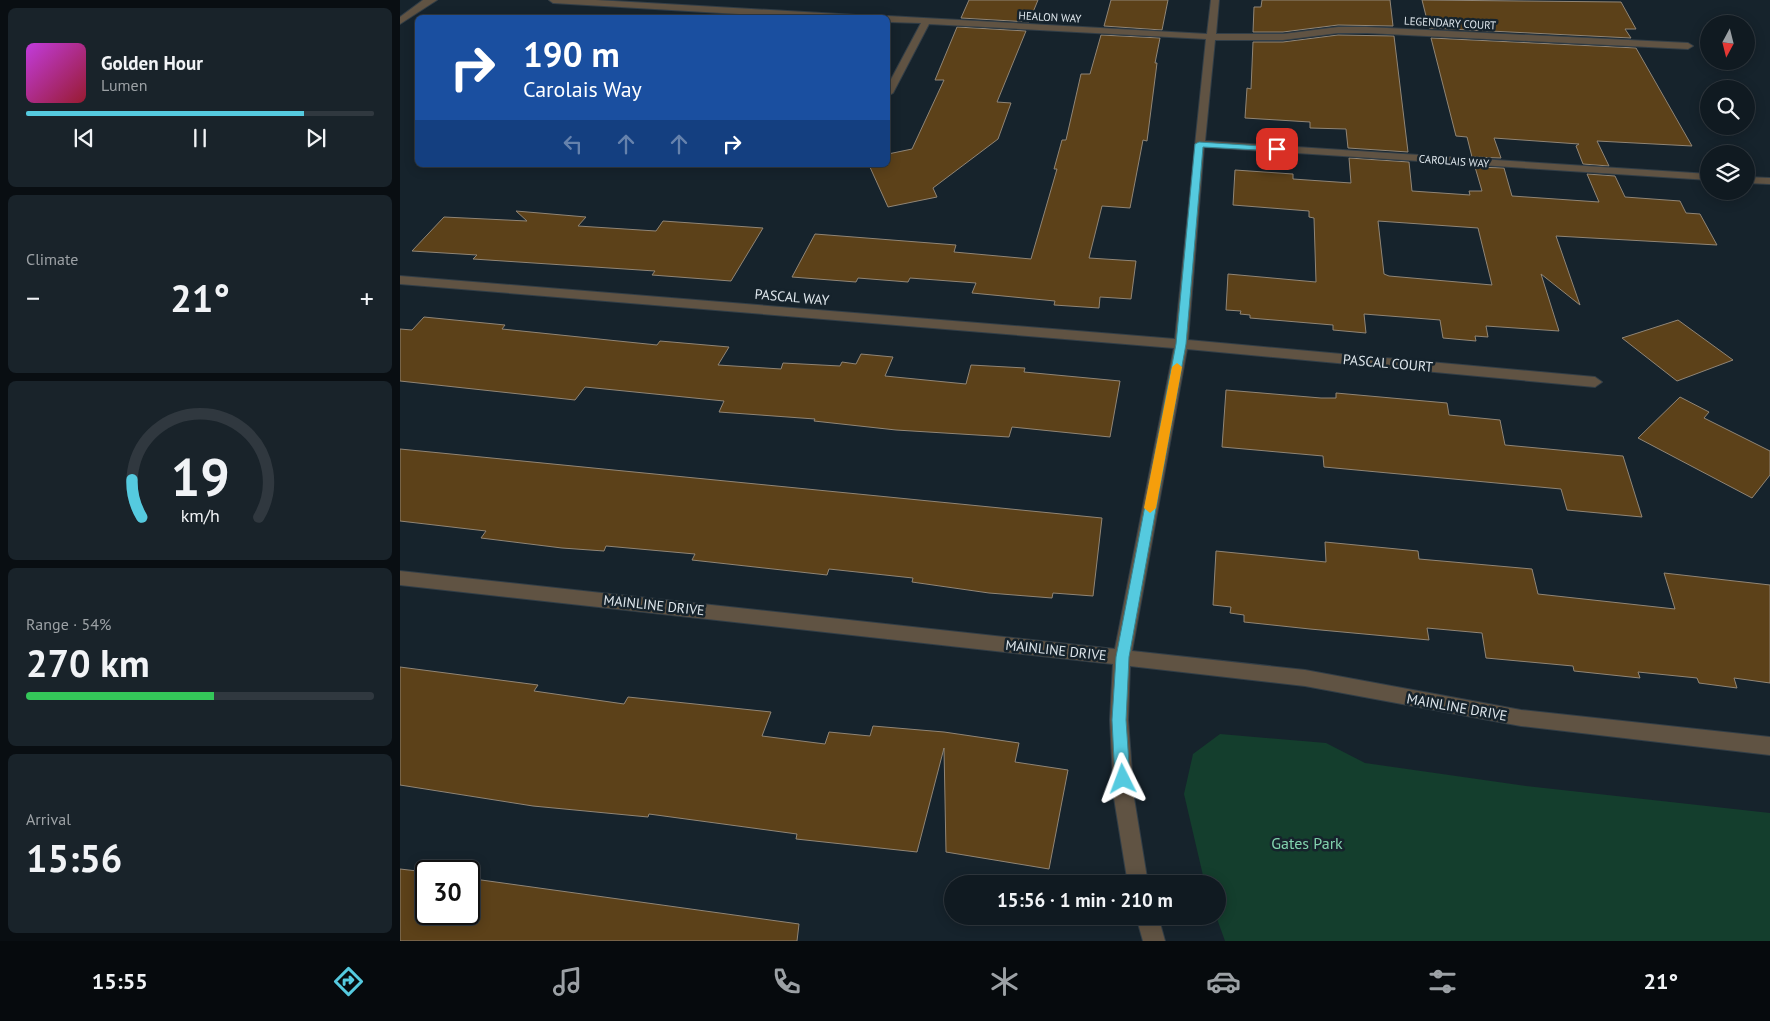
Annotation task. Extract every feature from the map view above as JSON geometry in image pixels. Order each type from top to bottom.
[{"type":"street","points":[[400,21],[426,2],[433,0]]},
{"type":"street","points":[[552,0],[808,15]]},
{"type":"street","points":[[1137,875],[1124,798],[1119,720],[1122,657],[1181,344],[1199,144],[1215,0]]},
{"type":"street","points":[[673,15],[680,7]]},
{"type":"street","name":"HEALON WAY","points":[[890,19],[1211,37]]},
{"type":"street","points":[[890,89],[926,22]]},
{"type":"street","name":"LEGENDARY COURT","points":[[1211,37],[1283,37],[1338,30],[1367,30],[1688,46]]},
{"type":"street","name":"CAROLAIS WAY","points":[[1199,144],[1700,176]]},
{"type":"street","points":[[1755,180],[1770,181]]},
{"type":"street","name":"PASCAL WAY","points":[[400,280],[1181,344]]},
{"type":"street","name":"PASCAL COURT","points":[[1181,344],[1595,382]]},
{"type":"street","name":"MAINLINE DRIVE","points":[[400,578],[1305,678],[1521,718],[1770,746]]},
{"type":"street","points":[[1150,925],[1154,941]]},
{"type":"green space","name":"Gates Park","points":[[1220,734],[1326,743],[1365,763],[1526,786],[1770,813],[1770,941],[1225,941],[1219,925],[1226,925],[1226,875],[1203,875],[1184,794],[1193,754]]},
{"type":"building","points":[[969,0],[1038,0],[1029,22],[961,18]]},
{"type":"building","points":[[1111,0],[1168,0],[1162,30],[1104,26]]},
{"type":"building","points":[[1262,0],[1390,0],[1393,26],[1338,25],[1283,32],[1253,32],[1254,7],[1261,7]]},
{"type":"building","points":[[1422,0],[1621,2],[1636,29],[1625,29],[1631,38],[1429,28]]},
{"type":"building","points":[[957,27],[1026,31],[997,102],[1011,103],[998,139],[933,188],[937,197],[888,207],[870,167],[890,167],[890,154],[912,149],[944,80],[935,80]]},
{"type":"building","points":[[1101,35],[1160,38],[1155,63],[1157,63],[1147,141],[1143,140],[1130,208],[1102,206],[1089,258],[1136,261],[1131,299],[1100,297],[1099,308],[1054,305],[1055,301],[972,293],[976,283],[910,278],[908,282],[858,278],[856,282],[792,277],[815,234],[956,245],[954,252],[1031,259],[1057,169],[1054,169],[1062,140],[1066,140],[1081,74],[1090,74]]},
{"type":"building","points":[[1338,35],[1394,36],[1408,152],[1348,148],[1346,129],[1310,128],[1310,122],[1245,118],[1247,88],[1251,89],[1253,42],[1283,42]]},
{"type":"building","points":[[1431,38],[1636,48],[1692,146],[1597,141],[1609,166],[1583,164],[1576,146],[1579,144],[1494,138],[1501,158],[1472,157],[1467,137],[1456,136]]},
{"type":"building","points":[[1349,158],[1409,162],[1412,191],[1470,195],[1469,191],[1482,191],[1475,167],[1504,168],[1512,196],[1599,202],[1587,174],[1615,176],[1625,197],[1680,201],[1686,213],[1700,214],[1717,245],[1556,236],[1580,305],[1541,274],[1559,331],[1486,326],[1488,337],[1475,336],[1476,341],[1443,338],[1440,320],[1364,314],[1366,333],[1333,330],[1333,325],[1250,318],[1250,315],[1240,314],[1241,311],[1226,310],[1228,274],[1316,282],[1314,218],[1309,217],[1309,211],[1233,205],[1235,170],[1293,174],[1293,179],[1351,183]],"holes":[[[1378,221],[1478,228],[1492,285],[1384,274]]]},
{"type":"building","points":[[516,211],[586,217],[578,226],[656,231],[663,221],[763,228],[731,281],[652,275],[655,271],[473,259],[477,255],[412,251],[444,217],[527,221]]},
{"type":"building","points":[[424,317],[505,325],[502,329],[657,345],[660,341],[729,347],[718,365],[781,369],[783,363],[840,366],[842,362],[856,364],[861,354],[893,357],[885,376],[966,384],[971,365],[1025,368],[1024,372],[1120,381],[1110,437],[1012,427],[1009,437],[896,430],[814,421],[815,419],[719,412],[724,401],[585,387],[575,400],[400,381],[400,329],[412,330]]},
{"type":"building","points":[[1678,320],[1733,360],[1677,381],[1622,338]]},
{"type":"building","points":[[1226,390],[1321,398],[1336,398],[1336,393],[1447,403],[1449,415],[1500,420],[1505,445],[1623,456],[1642,517],[1567,510],[1561,489],[1324,467],[1323,456],[1222,447]]},
{"type":"building","points":[[1680,397],[1709,412],[1704,418],[1770,451],[1770,475],[1752,498],[1638,438]]},
{"type":"building","points":[[400,449],[1102,518],[1093,596],[1053,593],[1052,598],[989,593],[912,582],[913,578],[829,569],[827,575],[692,560],[695,554],[606,546],[604,551],[562,548],[481,538],[486,531],[400,521]]},
{"type":"building","points":[[1325,542],[1418,551],[1419,559],[1532,569],[1538,594],[1675,609],[1664,573],[1770,585],[1770,683],[1734,678],[1737,688],[1699,683],[1697,678],[1638,672],[1640,678],[1574,671],[1573,666],[1486,658],[1482,633],[1427,628],[1429,640],[1310,629],[1244,622],[1244,615],[1230,613],[1231,607],[1213,605],[1216,551],[1326,562]]},
{"type":"building","points":[[400,667],[538,685],[534,691],[624,704],[628,697],[771,712],[762,736],[825,744],[829,732],[870,736],[873,726],[944,732],[1019,743],[1015,762],[1068,770],[1049,869],[946,852],[944,748],[917,852],[796,839],[797,834],[649,814],[648,817],[533,806],[400,785]]},
{"type":"building","points":[[400,869],[415,871],[415,925],[480,925],[480,880],[799,924],[797,941],[400,941]]},
{"type":"slow traffic","points":[[1150,508],[1177,367]]},
{"type":"route","points":[[1123,779],[1119,720],[1122,657],[1181,344],[1199,144],[1277,149]]}]
